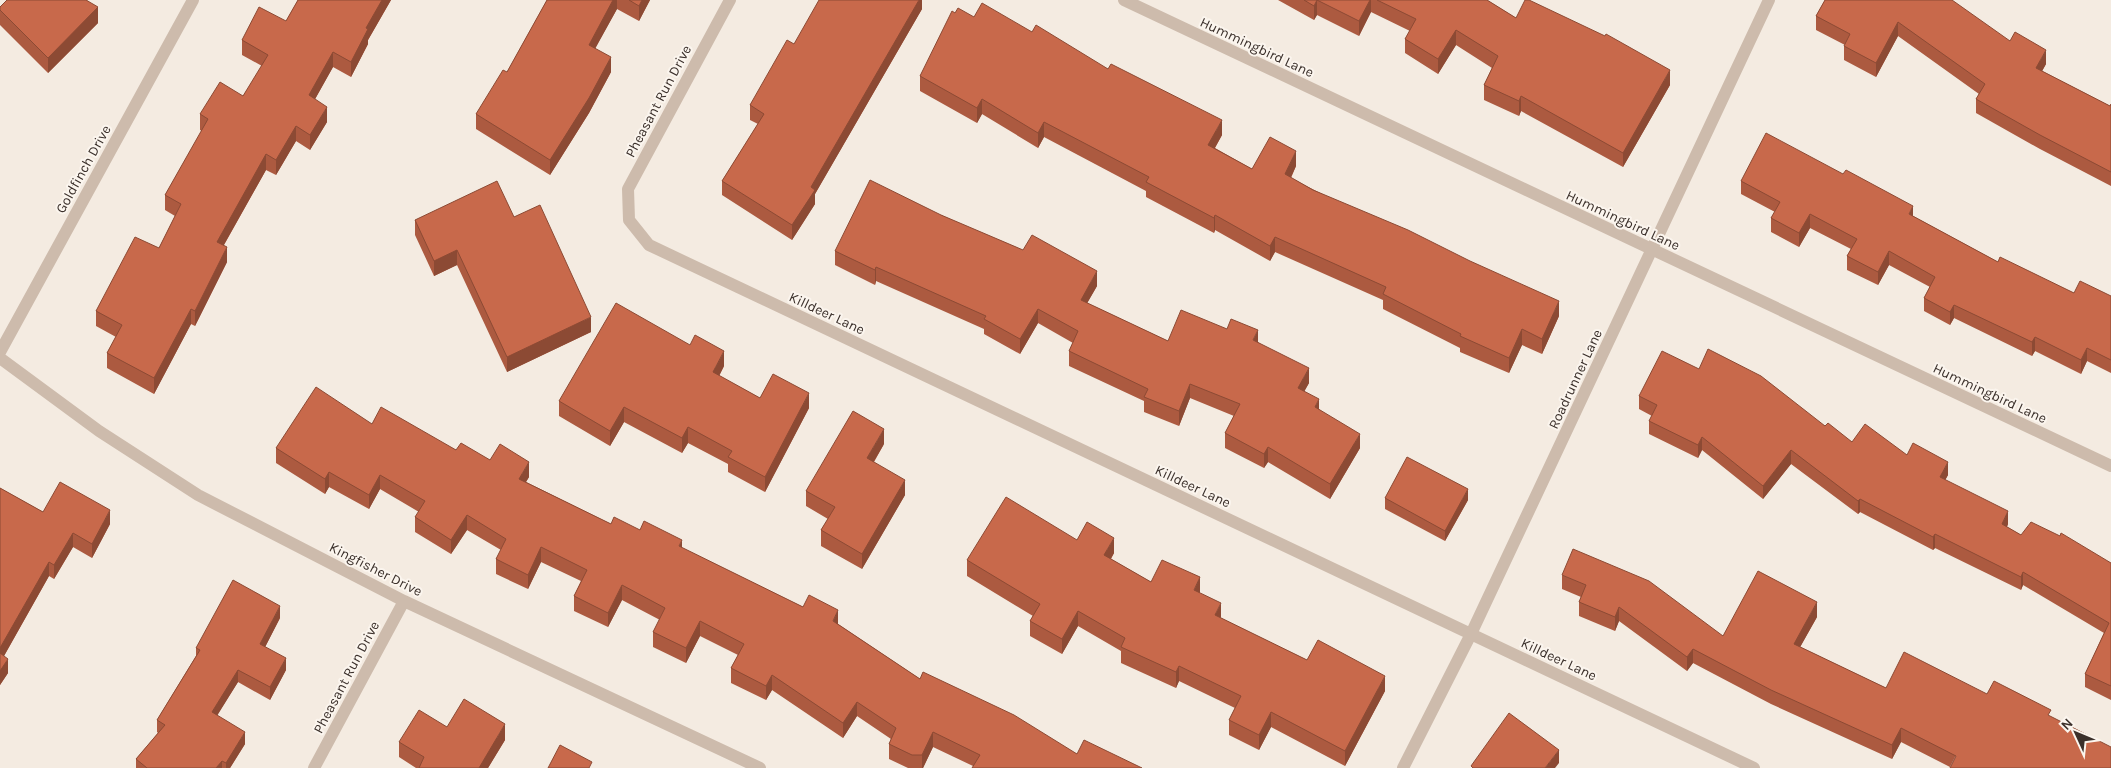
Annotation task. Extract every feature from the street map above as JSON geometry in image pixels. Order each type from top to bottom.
[{"type":"street","name":"Goldfinch Drive","points":[[0,352],[193,0]]},
{"type":"street","name":"Pheasant Run Drive","points":[[629,220],[628,189],[730,0]]},
{"type":"street","name":"Hummingbird Lane","points":[[1124,0],[2111,466]]},
{"type":"street","name":"Roadrunner Lane","points":[[1403,768],[1471,634],[1653,251],[1769,0]]},
{"type":"street","name":"Killdeer Lane","points":[[629,220],[649,245],[1754,768]]},
{"type":"street","name":"Kingfisher Drive","points":[[0,358],[99,431],[198,495],[404,601],[760,768]]},
{"type":"street","name":"Pheasant Run Drive","points":[[314,768],[404,601]]},
{"type":"building","points":[[7,0],[86,0],[98,7],[48,58],[0,10],[0,7]]},
{"type":"building","points":[[298,0],[382,0],[366,28],[368,29],[351,62],[333,52],[309,95],[327,107],[310,135],[296,126],[276,160],[266,154],[217,242],[227,247],[195,311],[191,309],[154,378],[107,353],[122,325],[96,311],[135,237],[159,248],[181,204],[165,195],[208,119],[200,114],[220,82],[243,96],[268,55],[242,40],[259,7],[286,21]]},
{"type":"building","points":[[547,0],[613,0],[589,45],[611,57],[589,98],[550,160],[476,114],[503,70],[507,72]]},
{"type":"building","points":[[629,0],[642,0],[639,6]]},
{"type":"building","points":[[819,0],[919,0],[811,187],[815,190],[792,225],[722,181],[764,114],[750,105],[787,40],[794,44]]},
{"type":"building","points":[[1304,0],[1317,0],[1314,6]]},
{"type":"building","points":[[1317,0],[1370,0],[1359,21]]},
{"type":"building","points":[[1377,0],[1487,0],[1516,18],[1525,0],[1529,0],[1605,36],[1606,34],[1670,70],[1623,153],[1521,96],[1519,101],[1484,85],[1498,56],[1456,30],[1438,59],[1405,39],[1416,19]]},
{"type":"building","points":[[1825,0],[1952,0],[2010,41],[2015,32],[2046,50],[2036,68],[2110,106],[2111,104],[2111,172],[1976,99],[1985,84],[1898,22],[1876,63],[1844,46],[1850,34],[1816,16]]},
{"type":"building","points":[[982,3],[1032,32],[1036,25],[1108,69],[1111,64],[1222,120],[1208,145],[1252,169],[1270,137],[1296,151],[1285,174],[1313,190],[1408,230],[1470,261],[1559,301],[1542,339],[1522,329],[1509,358],[1460,336],[1461,334],[1383,294],[1386,287],[1275,237],[1270,246],[1215,215],[1214,218],[1146,182],[1149,177],[1044,122],[1038,133],[982,99],[977,108],[920,76],[952,11],[955,13],[958,8],[974,17]]},
{"type":"building","points":[[1766,133],[1843,174],[1846,170],[1913,206],[1909,214],[1998,262],[2000,257],[2074,293],[2080,281],[2111,296],[2111,360],[2087,348],[2081,360],[2035,337],[2032,342],[1954,305],[1950,312],[1924,298],[1935,277],[1889,251],[1878,272],[1847,256],[1857,239],[1810,214],[1799,233],[1771,218],[1780,202],[1741,181]]},
{"type":"building","points":[[870,180],[941,215],[1023,250],[1032,235],[1097,271],[1081,300],[1168,341],[1181,310],[1227,329],[1231,319],[1258,330],[1253,340],[1309,368],[1298,388],[1319,399],[1315,407],[1360,434],[1330,484],[1268,447],[1264,454],[1225,433],[1240,404],[1190,384],[1179,411],[1144,397],[1148,389],[1069,351],[1078,331],[1038,309],[1020,339],[984,319],[986,316],[876,267],[875,270],[835,251]]},
{"type":"building","points":[[497,181],[514,217],[540,205],[591,317],[507,357],[457,250],[434,261],[415,220]]},
{"type":"building","points":[[616,303],[690,345],[695,335],[724,351],[713,372],[760,398],[773,374],[809,393],[765,477],[728,457],[732,451],[688,427],[682,438],[624,407],[610,431],[559,401]]},
{"type":"building","points":[[1708,349],[1761,376],[1825,426],[1828,423],[1852,442],[1865,424],[1907,455],[1913,443],[1948,462],[1940,477],[2008,511],[2002,524],[2021,535],[2031,522],[2060,536],[2061,533],[2111,563],[2111,686],[2085,674],[2109,623],[2023,572],[2021,577],[1935,534],[1933,537],[1860,499],[1858,501],[1791,450],[1763,486],[1702,437],[1698,445],[1649,421],[1657,405],[1639,396],[1662,351],[1699,369]]},
{"type":"building","points":[[316,387],[372,424],[381,407],[456,450],[461,443],[490,460],[500,444],[529,462],[519,479],[611,524],[614,517],[640,530],[644,521],[682,540],[679,546],[803,607],[809,595],[838,610],[833,621],[920,679],[923,672],[1014,715],[1077,754],[1084,740],[1142,768],[972,768],[980,755],[933,732],[922,755],[912,755],[889,744],[896,728],[857,702],[843,723],[772,675],[766,686],[731,668],[744,644],[700,621],[686,648],[653,632],[665,608],[622,585],[608,613],[574,596],[587,570],[541,547],[528,575],[496,559],[506,539],[467,515],[451,540],[415,517],[425,501],[380,475],[369,495],[329,472],[325,479],[276,448]]},
{"type":"building","points":[[853,411],[884,429],[867,458],[905,480],[862,554],[821,530],[835,507],[806,491]]},
{"type":"building","points":[[1407,457],[1468,489],[1445,531],[1385,498]]},
{"type":"building","points":[[60,482],[110,510],[92,544],[73,533],[54,565],[49,562],[0,648],[0,488],[43,512]]},
{"type":"building","points":[[1006,497],[1077,540],[1087,522],[1114,538],[1104,555],[1151,582],[1162,560],[1200,577],[1194,590],[1221,603],[1215,615],[1307,660],[1318,640],[1385,676],[1345,751],[1271,712],[1259,735],[1229,720],[1241,696],[1179,666],[1176,672],[1121,647],[1125,638],[1078,611],[1062,639],[1030,621],[1040,604],[967,560]]},
{"type":"building","points":[[1573,549],[1649,581],[1723,636],[1758,571],[1817,602],[1794,644],[1886,688],[1904,652],[1987,694],[1994,681],[2051,710],[2048,715],[2111,747],[2111,768],[1950,768],[1956,756],[1901,728],[1892,745],[1771,690],[1693,649],[1687,657],[1619,607],[1615,617],[1579,602],[1586,585],[1562,575]]},
{"type":"building","points":[[233,580],[280,606],[260,644],[286,658],[270,687],[238,670],[212,712],[245,732],[226,763],[222,761],[216,768],[147,768],[136,759],[165,725],[157,720],[200,650],[196,648]]},
{"type":"building","points":[[0,653],[8,659],[0,671]]},
{"type":"building","points":[[464,699],[505,724],[479,768],[419,768],[424,757],[399,742],[419,710],[447,727]]},
{"type":"building","points":[[1509,713],[1559,750],[1545,768],[1473,768],[1471,766]]},
{"type":"building","points":[[560,745],[592,762],[589,768],[548,768]]}]
